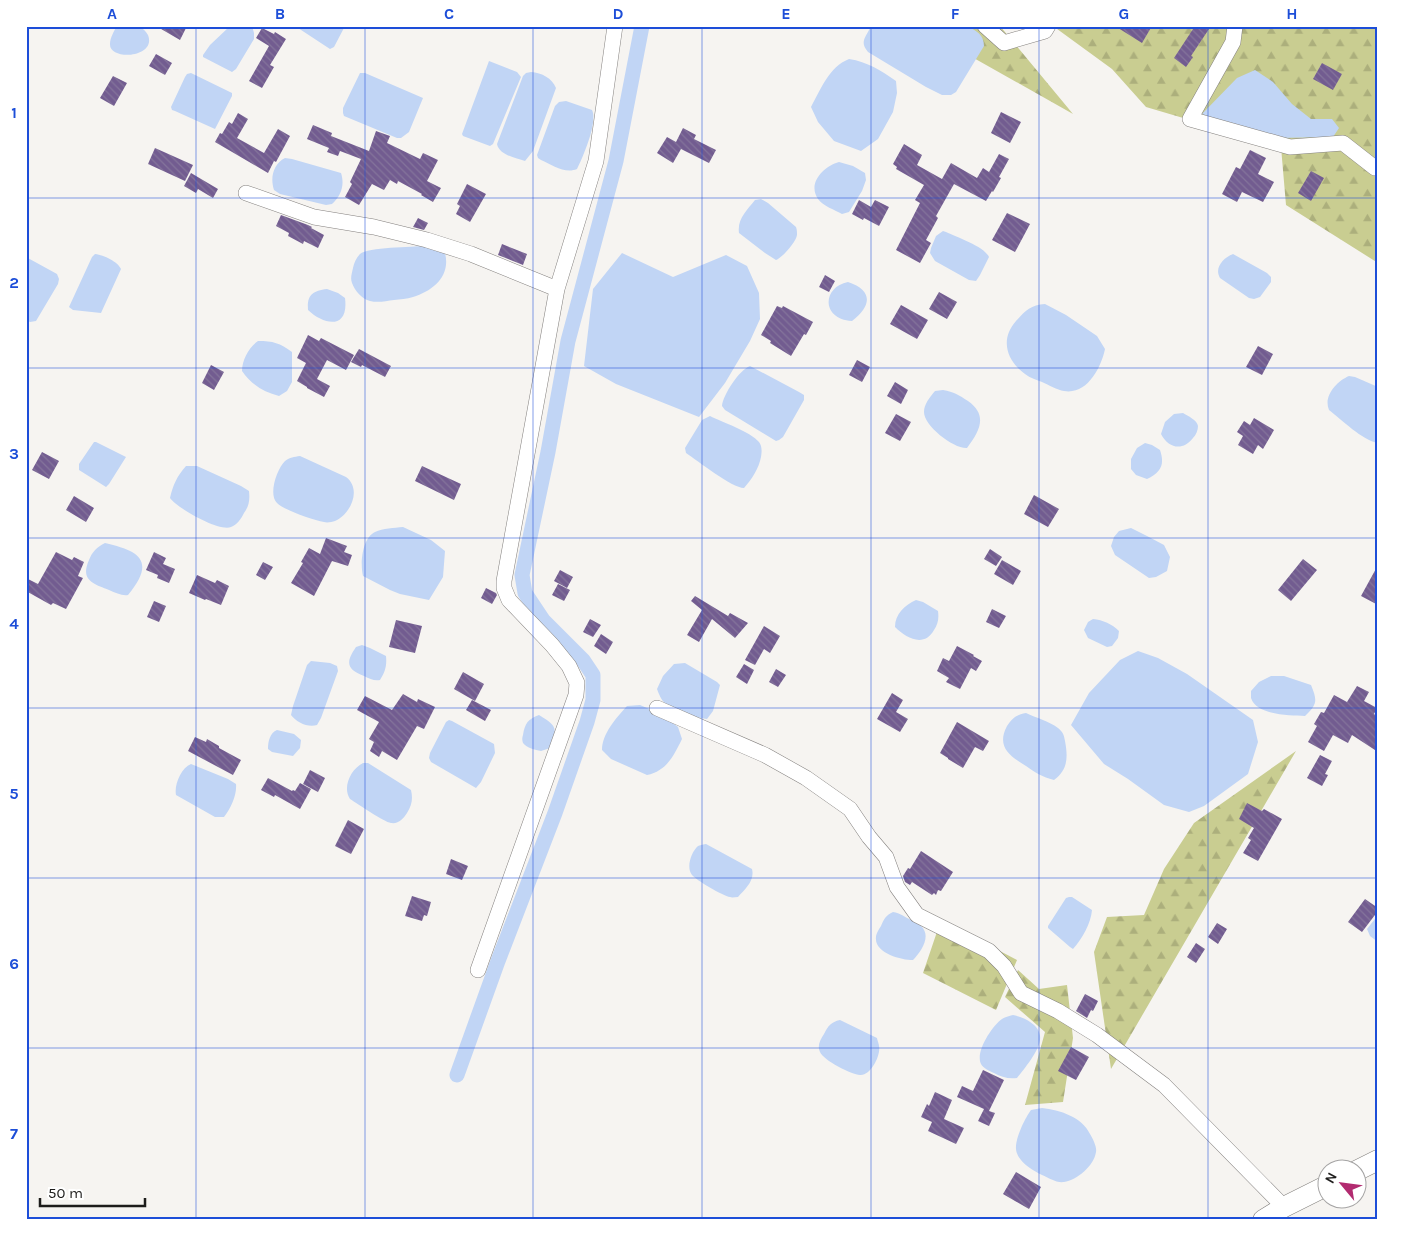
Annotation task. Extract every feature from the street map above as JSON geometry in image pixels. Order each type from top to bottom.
[{"type":"main road","points":[[1366,1166],[1378,1160]]},
{"type":"main road","points":[[1263,1220],[1316,1191]]},
{"type":"street","points":[[478,970],[576,695],[577,683],[569,666],[552,645],[509,600],[504,588],[504,581],[557,289],[596,161],[616,26]]},
{"type":"street","points":[[985,26],[1004,43],[1045,31],[1048,26]]},
{"type":"street","points":[[1235,26],[1233,42],[1190,120],[1290,147],[1343,143],[1375,168]]},
{"type":"street","points":[[246,193],[314,217],[374,227],[427,240],[471,254],[557,289]]},
{"type":"street","points":[[657,708],[765,755],[806,778],[850,809],[869,837],[886,857],[897,887],[917,915],[989,951],[1004,966],[1021,992],[1058,1011],[1097,1035],[1164,1085],[1284,1207]]},
{"type":"green space","points":[[917,26],[1000,26],[1073,114]]},
{"type":"green space","points":[[1053,26],[1378,26],[1378,263],[1286,205],[1281,147],[1146,107],[1112,69]]},
{"type":"green space","points":[[1296,751],[1111,1069],[1094,952],[1107,917],[1144,915],[1164,869],[1194,823]]},
{"type":"green space","points":[[941,920],[1017,960],[996,1010],[923,973]]},
{"type":"green space","points":[[1018,970],[1039,989],[1067,985],[1073,1038],[1063,1102],[1025,1105],[1045,1032],[1005,997]]},
{"type":"water","points":[[117,26],[135,26],[145,31],[148,35],[149,43],[146,48],[132,54],[124,55],[117,53],[110,44],[113,32]]},
{"type":"water","points":[[232,26],[252,26],[254,39],[236,69],[232,72],[203,57],[203,55],[210,45]]},
{"type":"water","points":[[295,26],[345,26],[334,47],[330,49]]},
{"type":"water","points":[[871,26],[967,26],[979,34],[983,39],[984,46],[956,92],[951,95],[942,95],[868,52],[864,42]]},
{"type":"water","points":[[849,59],[874,67],[896,81],[897,93],[893,112],[878,139],[861,151],[834,141],[818,122],[811,107],[831,73],[836,67]]},
{"type":"water","points":[[489,61],[517,72],[521,77],[493,144],[490,146],[462,134]]},
{"type":"water","points":[[1255,70],[1273,82],[1292,104],[1311,119],[1332,119],[1339,128],[1333,137],[1276,138],[1218,122],[1202,114],[1237,78]]},
{"type":"water","points":[[531,72],[546,77],[552,81],[556,88],[533,151],[525,161],[504,153],[498,148],[497,144],[523,76]]},
{"type":"water","points":[[191,73],[232,93],[215,129],[172,110],[171,107],[185,77]]},
{"type":"water","points":[[360,73],[365,73],[423,98],[409,132],[401,138],[344,116],[343,108]]},
{"type":"water","points":[[566,101],[592,110],[593,115],[593,123],[586,148],[577,169],[572,170],[563,170],[541,160],[537,155],[555,106],[559,102]]},
{"type":"water","points":[[285,158],[341,173],[342,186],[340,194],[335,201],[332,204],[326,205],[280,194],[274,190],[272,181],[275,168]]},
{"type":"water","points":[[839,162],[853,166],[865,173],[866,180],[862,191],[849,212],[842,214],[826,206],[818,199],[815,193],[816,181],[819,176],[828,167]]},
{"type":"water","points":[[761,199],[796,227],[797,235],[794,242],[776,260],[739,233],[743,215],[755,200]]},
{"type":"water","points":[[943,231],[977,246],[989,257],[976,281],[969,280],[935,261],[930,253],[931,248],[936,236]]},
{"type":"water","points":[[425,246],[445,253],[446,261],[443,275],[427,291],[408,298],[376,302],[364,298],[355,289],[351,276],[357,257],[360,254],[372,250]]},
{"type":"water","points":[[622,253],[673,277],[726,255],[747,266],[759,293],[760,319],[750,341],[725,383],[699,417],[616,384],[584,366],[593,289]]},
{"type":"water","points":[[95,254],[110,259],[121,269],[101,313],[73,310],[69,307]]},
{"type":"water","points":[[1233,254],[1271,277],[1271,282],[1260,297],[1249,298],[1220,278],[1218,271],[1220,264]]},
{"type":"water","points":[[26,257],[57,274],[59,279],[58,284],[36,321],[30,322],[26,320]]},
{"type":"water","points":[[848,282],[862,289],[867,299],[863,310],[852,321],[835,315],[830,309],[829,303],[833,290],[839,285]]},
{"type":"water","points":[[327,289],[345,298],[343,315],[340,320],[334,322],[322,319],[308,310],[310,297],[318,291]]},
{"type":"water","points":[[1045,304],[1066,315],[1097,336],[1105,349],[1092,379],[1080,389],[1064,391],[1031,378],[1013,362],[1007,349],[1008,335],[1016,321],[1029,309]]},
{"type":"water","points":[[258,341],[276,343],[292,352],[292,382],[287,391],[279,396],[258,387],[242,371],[247,354]]},
{"type":"water","points":[[750,366],[804,395],[804,400],[783,437],[779,440],[776,441],[725,410],[722,406],[732,383],[741,372]]},
{"type":"water","points":[[1349,376],[1378,387],[1378,443],[1359,434],[1329,410],[1328,399],[1332,390],[1340,381]]},
{"type":"water","points":[[943,390],[962,397],[974,406],[978,412],[980,423],[967,448],[955,445],[941,436],[925,418],[924,409],[928,401],[935,391]]},
{"type":"water","points":[[1183,413],[1196,422],[1198,429],[1185,445],[1172,445],[1161,434],[1165,422],[1174,414]]},
{"type":"water","points":[[710,416],[743,431],[755,438],[760,444],[762,453],[759,465],[744,488],[732,484],[686,453],[685,448],[702,420]]},
{"type":"water","points":[[94,442],[126,457],[106,487],[79,470],[79,464]]},
{"type":"water","points":[[1145,443],[1160,450],[1162,460],[1159,471],[1147,479],[1136,475],[1131,469],[1131,459],[1137,448]]},
{"type":"water","points":[[300,456],[346,477],[351,482],[354,494],[350,507],[341,518],[330,522],[319,521],[292,512],[281,506],[274,499],[273,488],[282,465],[292,457]]},
{"type":"water","points":[[186,466],[197,466],[249,491],[248,505],[237,523],[225,528],[208,523],[189,513],[170,498],[180,473]]},
{"type":"water","points":[[403,527],[431,540],[445,551],[443,577],[429,600],[400,594],[363,576],[363,552],[371,535],[389,528]]},
{"type":"water","points":[[1131,528],[1164,545],[1170,557],[1167,571],[1156,577],[1149,578],[1115,555],[1111,546],[1114,537],[1119,531]]},
{"type":"water","points":[[105,543],[127,550],[140,559],[142,566],[141,574],[128,595],[119,594],[98,586],[87,577],[86,572],[90,557],[95,550]]},
{"type":"water","points":[[916,600],[938,611],[938,621],[934,630],[925,639],[920,640],[904,635],[895,627],[895,622],[901,610]]},
{"type":"water","points":[[1093,619],[1107,623],[1119,631],[1118,638],[1112,646],[1107,647],[1088,638],[1084,630],[1088,622]]},
{"type":"water","points":[[362,645],[386,656],[385,669],[380,680],[372,680],[351,668],[350,657],[356,647]]},
{"type":"water","points":[[1138,651],[1158,658],[1187,674],[1253,720],[1258,742],[1248,774],[1204,806],[1189,812],[1164,805],[1104,764],[1071,725],[1089,693],[1120,660]]},
{"type":"water","points":[[311,661],[330,663],[337,666],[338,671],[321,718],[317,725],[314,726],[303,724],[291,715],[307,665]]},
{"type":"water","points":[[685,663],[720,685],[713,711],[707,719],[686,714],[669,706],[660,697],[657,689],[663,676],[674,664]]},
{"type":"water","points":[[1271,676],[1284,676],[1311,685],[1315,702],[1305,716],[1283,715],[1267,711],[1254,704],[1251,698],[1251,691],[1259,682]]},
{"type":"water","points":[[640,705],[661,714],[678,727],[682,739],[665,766],[647,775],[611,759],[602,750],[604,738],[618,716],[627,706]]},
{"type":"water","points":[[1026,713],[1047,721],[1064,735],[1067,752],[1066,763],[1062,772],[1054,780],[1039,774],[1006,750],[1003,740],[1007,726],[1015,717]]},
{"type":"water","points":[[539,715],[552,725],[555,732],[550,748],[541,751],[527,746],[522,740],[528,722]]},
{"type":"water","points":[[449,720],[494,744],[495,753],[481,782],[476,788],[431,762],[429,758],[446,722]]},
{"type":"water","points":[[277,730],[294,734],[301,740],[300,748],[293,756],[272,752],[268,749],[270,738]]},
{"type":"water","points":[[363,763],[368,763],[411,790],[411,805],[400,821],[396,823],[388,822],[350,799],[347,784],[355,769]]},
{"type":"water","points":[[191,764],[236,784],[236,793],[224,817],[215,817],[176,795],[179,777],[184,769]]},
{"type":"water","points":[[706,844],[752,869],[751,881],[738,897],[722,894],[704,884],[690,872],[689,864],[695,849]]},
{"type":"water","points":[[1069,897],[1092,910],[1085,931],[1073,949],[1048,928],[1066,898]]},
{"type":"water","points":[[893,912],[918,923],[926,934],[924,944],[913,960],[902,959],[889,954],[879,947],[877,943],[876,934],[883,921]]},
{"type":"water","points":[[1378,915],[1378,942],[1370,936],[1367,929]]},
{"type":"water","points":[[1013,1015],[1026,1019],[1034,1025],[1040,1036],[1035,1052],[1017,1078],[999,1076],[986,1069],[981,1064],[980,1059],[982,1046],[994,1027],[1002,1019]]},
{"type":"water","points":[[840,1020],[877,1038],[879,1050],[877,1059],[871,1069],[864,1074],[860,1075],[845,1070],[826,1059],[820,1052],[819,1043],[821,1038],[832,1023]]},
{"type":"water","points":[[1042,1108],[1070,1115],[1082,1123],[1091,1136],[1096,1148],[1095,1157],[1084,1172],[1069,1181],[1058,1182],[1038,1173],[1026,1165],[1017,1153],[1017,1140],[1026,1118],[1031,1110]]},
{"type":"building","points":[[156,26],[187,26],[180,40]]},
{"type":"building","points":[[1115,26],[1152,26],[1142,43]]},
{"type":"building","points":[[1195,26],[1211,26],[1186,67],[1174,58]]},
{"type":"building","points":[[262,28],[274,34],[275,32],[286,39],[270,65],[274,67],[262,88],[249,81],[269,46],[256,38]]},
{"type":"building","points":[[156,54],[172,63],[165,75],[149,66]]},
{"type":"building","points":[[1322,63],[1342,74],[1333,90],[1313,79]]},
{"type":"building","points":[[113,76],[127,83],[114,106],[100,98]]},
{"type":"building","points":[[1001,112],[1021,122],[1010,143],[991,133]]},
{"type":"building","points":[[238,113],[248,119],[237,138],[264,153],[278,129],[290,136],[268,173],[215,142],[229,122],[232,124]]},
{"type":"building","points":[[313,125],[332,133],[331,136],[369,151],[376,131],[390,136],[387,143],[420,159],[423,153],[438,160],[427,181],[441,188],[433,202],[398,181],[397,184],[390,180],[384,190],[372,184],[359,205],[345,197],[361,159],[340,151],[338,156],[327,152],[329,148],[307,139]]},
{"type":"building","points":[[683,128],[696,135],[694,139],[716,150],[709,163],[681,149],[673,163],[657,153],[667,137],[676,142]]},
{"type":"building","points":[[904,144],[922,155],[917,165],[942,179],[951,163],[977,178],[983,168],[989,172],[999,154],[1009,159],[999,177],[1001,178],[986,201],[954,184],[936,216],[938,218],[926,240],[931,243],[920,263],[896,250],[920,203],[915,200],[924,185],[896,169],[897,167],[893,164]]},
{"type":"building","points":[[155,148],[193,165],[185,181],[148,164]]},
{"type":"building","points":[[1250,150],[1266,158],[1258,174],[1274,182],[1263,202],[1242,192],[1237,202],[1222,194],[1236,167],[1240,169]]},
{"type":"building","points":[[1311,171],[1324,178],[1311,201],[1298,193]]},
{"type":"building","points":[[191,173],[218,189],[213,198],[198,189],[196,193],[184,186]]},
{"type":"building","points":[[467,184],[486,194],[470,222],[456,214],[460,206],[457,204]]},
{"type":"building","points":[[859,200],[871,207],[875,200],[889,207],[879,226],[852,214]]},
{"type":"building","points":[[1007,213],[1030,224],[1015,252],[992,240]]},
{"type":"building","points":[[281,215],[308,225],[324,235],[318,248],[304,241],[303,244],[288,236],[289,233],[276,226]]},
{"type":"building","points":[[418,218],[428,223],[424,230],[413,227]]},
{"type":"building","points":[[502,244],[527,254],[523,265],[498,255]]},
{"type":"building","points":[[825,275],[835,281],[829,292],[819,287]]},
{"type":"building","points":[[939,292],[957,302],[947,319],[929,309]]},
{"type":"building","points":[[901,305],[928,320],[917,339],[890,324]]},
{"type":"building","points":[[777,306],[782,308],[783,306],[813,322],[791,356],[761,335]]},
{"type":"building","points":[[308,335],[319,341],[321,338],[354,355],[346,370],[327,360],[317,379],[330,386],[324,397],[297,381],[306,363],[297,358]]},
{"type":"building","points":[[1258,346],[1273,354],[1262,375],[1246,367]]},
{"type":"building","points":[[359,349],[391,366],[385,377],[362,365],[361,367],[351,362]]},
{"type":"building","points":[[857,360],[870,367],[862,382],[849,375]]},
{"type":"building","points":[[211,365],[224,372],[214,390],[202,383]]},
{"type":"building","points":[[895,382],[908,390],[901,404],[887,396]]},
{"type":"building","points":[[896,414],[911,422],[900,441],[885,433]]},
{"type":"building","points":[[1254,418],[1274,430],[1263,449],[1258,445],[1253,454],[1238,445],[1243,436],[1237,432],[1244,421],[1250,425]]},
{"type":"building","points":[[42,452],[59,461],[49,479],[32,470]]},
{"type":"building","points":[[422,466],[461,484],[454,500],[415,481]]},
{"type":"building","points":[[1034,495],[1059,509],[1048,527],[1024,514]]},
{"type":"building","points":[[74,496],[94,508],[86,522],[66,510]]},
{"type":"building","points":[[326,538],[347,546],[344,552],[352,555],[348,566],[332,561],[314,596],[291,583],[303,563],[301,562],[309,548],[320,554]]},
{"type":"building","points":[[990,549],[1002,557],[996,566],[984,559]]},
{"type":"building","points":[[56,552],[72,560],[74,557],[84,562],[78,576],[83,578],[66,609],[53,603],[51,605],[26,591],[26,578],[38,584]]},
{"type":"building","points":[[154,552],[166,558],[163,564],[175,569],[169,583],[157,578],[158,575],[146,570]]},
{"type":"building","points":[[1303,559],[1317,570],[1291,601],[1278,590]]},
{"type":"building","points":[[1002,560],[1021,571],[1013,585],[994,574]]},
{"type":"building","points":[[263,562],[273,567],[265,580],[256,575]]},
{"type":"building","points":[[1378,565],[1378,605],[1361,596]]},
{"type":"building","points":[[560,570],[573,577],[567,588],[554,581]]},
{"type":"building","points":[[197,575],[215,583],[217,580],[229,586],[221,605],[189,593]]},
{"type":"building","points":[[558,584],[570,590],[564,601],[552,595]]},
{"type":"building","points":[[486,588],[497,595],[492,604],[481,598]]},
{"type":"building","points":[[695,596],[728,616],[730,613],[748,623],[735,638],[712,619],[699,642],[687,635],[702,610],[691,601]]},
{"type":"building","points":[[154,601],[166,606],[159,622],[147,617]]},
{"type":"building","points":[[992,609],[1006,616],[999,628],[986,622]]},
{"type":"building","points":[[590,619],[601,625],[593,637],[583,632]]},
{"type":"building","points":[[396,620],[422,626],[415,653],[389,647]]},
{"type":"building","points":[[764,626],[780,636],[770,653],[764,649],[755,665],[745,660]]},
{"type":"building","points":[[601,634],[613,642],[606,654],[594,646]]},
{"type":"building","points":[[957,646],[982,661],[976,671],[971,668],[960,689],[946,682],[949,678],[937,671],[943,658],[949,661]]},
{"type":"building","points":[[744,664],[754,670],[747,684],[736,677]]},
{"type":"building","points":[[776,669],[786,675],[778,687],[769,682]]},
{"type":"building","points":[[463,672],[484,684],[475,701],[454,689]]},
{"type":"building","points":[[1357,686],[1369,692],[1364,701],[1377,708],[1374,714],[1378,717],[1378,752],[1352,735],[1348,743],[1333,735],[1324,751],[1308,742],[1317,726],[1314,724],[1321,712],[1324,713],[1334,695],[1347,702]]},
{"type":"building","points":[[892,693],[903,700],[896,712],[908,719],[900,732],[877,719]]},
{"type":"building","points":[[403,694],[417,702],[418,699],[435,707],[424,729],[417,726],[397,760],[382,751],[379,757],[370,751],[374,742],[369,739],[379,722],[357,710],[365,696],[392,710]]},
{"type":"building","points":[[472,700],[491,710],[485,721],[466,710]]},
{"type":"building","points":[[957,722],[989,741],[983,751],[975,747],[963,768],[940,753]]},
{"type":"building","points":[[195,737],[206,742],[207,739],[241,760],[233,775],[188,751]]},
{"type":"building","points":[[1320,755],[1332,761],[1325,774],[1328,775],[1322,786],[1307,778]]},
{"type":"building","points":[[310,770],[325,778],[318,792],[303,784]]},
{"type":"building","points":[[268,778],[292,791],[295,791],[300,783],[311,789],[300,809],[275,795],[274,797],[261,790]]},
{"type":"building","points":[[1247,803],[1262,811],[1264,809],[1282,819],[1258,861],[1243,853],[1251,840],[1248,838],[1254,828],[1239,819]]},
{"type":"building","points":[[348,820],[364,829],[351,854],[335,846]]},
{"type":"building","points":[[921,851],[953,872],[941,891],[938,890],[936,895],[934,893],[932,895],[912,882],[910,885],[905,882],[903,876],[908,868],[910,869]]},
{"type":"building","points":[[451,859],[468,866],[462,880],[446,874]]},
{"type":"building","points":[[412,896],[431,902],[427,916],[424,915],[422,921],[405,916]]},
{"type":"building","points":[[1365,899],[1378,908],[1378,911],[1362,932],[1348,922]]},
{"type":"building","points":[[1217,923],[1227,929],[1218,944],[1208,937]]},
{"type":"building","points":[[1196,943],[1205,949],[1196,963],[1187,957]]},
{"type":"building","points":[[1085,994],[1098,1001],[1087,1018],[1076,1011]]},
{"type":"building","points":[[1071,1047],[1089,1057],[1076,1080],[1058,1071]]},
{"type":"building","points":[[983,1070],[1004,1080],[989,1111],[995,1113],[989,1126],[978,1121],[984,1109],[957,1097],[962,1086],[973,1091]]},
{"type":"building","points":[[935,1092],[952,1100],[944,1119],[964,1128],[956,1144],[928,1131],[932,1122],[921,1117],[927,1104],[929,1106]]},
{"type":"building","points":[[1016,1172],[1041,1187],[1029,1209],[1003,1194]]},
{"type":"waterway","points":[[457,1075],[498,961],[555,813],[593,700],[593,675],[583,660],[543,620],[525,593],[522,575],[548,452],[568,341],[616,161],[642,26]]}]
